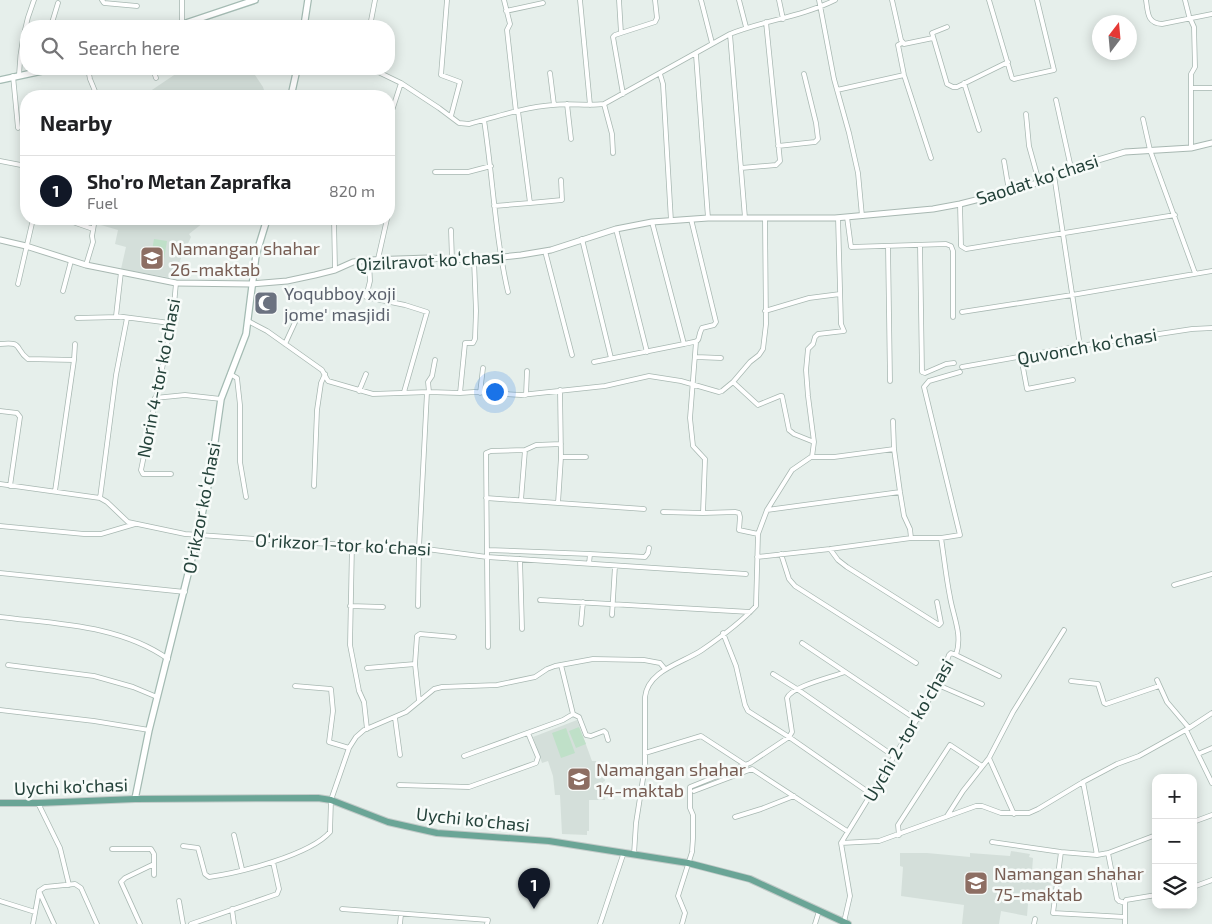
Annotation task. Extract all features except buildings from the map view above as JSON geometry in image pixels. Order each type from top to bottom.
[{"type":"main road","points":[[194,20],[255,0]]},
{"type":"main road","points":[[305,20],[308,0]]},
{"type":"main road","points":[[0,80],[21,75]]},
{"type":"main road","points":[[292,90],[296,75]]},
{"type":"main road","name":"Oʻrikzor koʻchasi","points":[[136,799],[149,730],[198,534],[210,476],[221,399],[241,349],[248,320],[256,255],[265,225]]},
{"type":"main road","name":"Uychi ko'chasi","points":[[0,803],[38,804],[136,799],[306,797],[332,800],[388,822],[437,833],[549,841],[688,863],[750,879],[846,923]]},
{"type":"street","points":[[29,20],[34,0]]},
{"type":"street","points":[[102,0],[104,3],[137,6]]},
{"type":"street","points":[[180,20],[182,0]]},
{"type":"street","points":[[371,20],[375,0]]},
{"type":"street","points":[[447,0],[441,74],[460,82],[451,116]]},
{"type":"street","points":[[504,0],[510,25],[507,30],[530,203]]},
{"type":"street","points":[[580,0],[590,106]]},
{"type":"street","points":[[619,0],[621,33]]},
{"type":"street","points":[[622,94],[613,37],[655,22],[657,18],[655,0]]},
{"type":"street","points":[[701,0],[712,43]]},
{"type":"street","points":[[739,0],[746,28]]},
{"type":"street","points":[[779,0],[783,19]]},
{"type":"street","points":[[819,0],[837,90],[858,173],[862,216]]},
{"type":"street","points":[[384,75],[401,83],[459,123],[464,124],[532,107],[554,104],[590,106],[604,104],[696,55],[712,43],[730,34],[766,22],[820,8],[836,0]]},
{"type":"street","points":[[892,0],[902,42]]},
{"type":"street","points":[[989,0],[1012,78],[1014,79],[1054,70],[1037,0]]},
{"type":"street","points":[[1146,0],[1149,16],[1156,23],[1162,24],[1212,14]]},
{"type":"street","points":[[1185,0],[1194,26],[1196,51],[1195,66],[1190,74],[1191,148]]},
{"type":"street","points":[[53,20],[58,3]]},
{"type":"street","points":[[506,11],[543,3]]},
{"type":"street","points":[[741,168],[778,164],[780,161],[766,22]]},
{"type":"street","points":[[947,27],[932,32],[947,84],[953,87],[1008,62]]},
{"type":"street","points":[[730,34],[746,218]]},
{"type":"street","points":[[902,42],[907,44],[933,38]]},
{"type":"street","points":[[902,42],[898,45],[904,75],[930,158]]},
{"type":"street","points":[[696,55],[708,218]]},
{"type":"street","points":[[18,128],[16,76],[20,57]]},
{"type":"street","points":[[550,73],[554,104]]},
{"type":"street","points":[[660,74],[663,84],[672,221]]},
{"type":"street","points":[[778,146],[815,142],[818,139],[804,74]]},
{"type":"street","points":[[89,75],[95,90]]},
{"type":"street","points":[[837,90],[904,75]]},
{"type":"street","points":[[395,102],[401,83]]},
{"type":"street","points":[[964,83],[979,130]]},
{"type":"street","points":[[1191,88],[1212,88]]},
{"type":"street","points":[[1056,100],[1072,168]]},
{"type":"street","points":[[567,104],[571,139]]},
{"type":"street","points":[[604,104],[612,134],[613,153]]},
{"type":"street","points":[[1026,114],[1029,146],[1039,182]]},
{"type":"street","points":[[1143,119],[1150,150],[1175,215],[1194,274]]},
{"type":"street","points":[[484,120],[491,166],[500,258],[508,292]]},
{"type":"street","name":"Saodat koʻchasi","points":[[862,216],[960,204],[1039,182],[1054,174],[1125,152],[1191,148],[1212,144]]},
{"type":"street","points":[[0,161],[20,165]]},
{"type":"street","points":[[1004,161],[1009,190]]},
{"type":"street","points":[[435,172],[468,172],[491,166]]},
{"type":"street","points":[[1054,174],[1080,346]]},
{"type":"street","points":[[494,206],[562,200],[561,180]]},
{"type":"street","points":[[960,204],[961,246],[964,249],[1175,215]]},
{"type":"street","name":"Qizilravot koʻchasi","points":[[0,240],[86,265],[176,282],[252,284],[287,281],[335,270],[353,262],[378,259],[474,260],[500,258],[545,251],[616,229],[652,222],[708,218],[838,218],[862,216]]},
{"type":"street","points":[[847,217],[851,247],[946,244],[952,248],[953,317]]},
{"type":"street","points":[[248,320],[267,331],[322,370],[328,381],[359,391],[379,394],[467,392],[526,395],[605,386],[644,376],[669,378],[722,392],[763,350],[765,338],[765,218]]},
{"type":"street","points":[[812,457],[814,442],[806,370],[808,349],[818,334],[844,331],[841,324],[838,218]]},
{"type":"street","points":[[594,362],[696,342],[700,338],[702,328],[714,325],[716,319],[691,219]]},
{"type":"street","points":[[652,222],[684,344]]},
{"type":"street","points":[[18,284],[31,225]]},
{"type":"street","points":[[81,225],[93,229]]},
{"type":"street","points":[[86,265],[94,225]]},
{"type":"street","points":[[334,225],[335,270]]},
{"type":"street","points":[[378,259],[386,225]]},
{"type":"street","points":[[616,229],[647,352]]},
{"type":"street","points":[[451,230],[452,259]]},
{"type":"street","points":[[582,240],[612,358]]},
{"type":"street","points":[[920,245],[922,372],[925,373],[946,364],[954,363]]},
{"type":"street","points":[[888,246],[890,381]]},
{"type":"street","points":[[545,251],[572,356]]},
{"type":"street","points":[[369,260],[370,281],[366,297],[405,305],[427,312],[404,392]]},
{"type":"street","points":[[460,393],[465,343],[473,343],[475,339],[474,260]]},
{"type":"street","points":[[63,291],[71,261]]},
{"type":"street","points":[[962,312],[1212,271]]},
{"type":"street","points":[[120,317],[117,317],[115,313],[121,272]]},
{"type":"street","name":"Norin 4-tor koʻchasi","points":[[171,474],[145,474],[141,472],[170,323],[173,316],[176,282]]},
{"type":"street","points":[[765,310],[809,298],[840,294]]},
{"type":"street","points":[[77,318],[120,317],[170,323]]},
{"type":"street","points":[[100,498],[116,375],[127,318]]},
{"type":"street","points":[[285,344],[297,318]]},
{"type":"street","name":"Quvonch koʻchasi","points":[[941,538],[960,535],[924,387],[929,381],[961,370],[1021,357],[1080,346],[1192,329],[1212,328]]},
{"type":"street","points":[[696,342],[690,418],[693,449],[705,460],[703,514]]},
{"type":"street","points":[[0,344],[10,343],[17,345],[28,359],[74,360]]},
{"type":"street","points":[[55,491],[75,344]]},
{"type":"street","points":[[1021,357],[1027,389],[1073,380]]},
{"type":"street","points":[[696,358],[721,358]]},
{"type":"street","points":[[418,606],[418,548],[428,382],[432,376],[435,360]]},
{"type":"street","points":[[480,393],[483,368]]},
{"type":"street","points":[[526,395],[527,371]]},
{"type":"street","points":[[230,374],[238,378],[240,462],[246,497]]},
{"type":"street","points":[[314,486],[317,410],[321,383],[325,374]]},
{"type":"street","points":[[359,391],[366,374]]},
{"type":"street","points":[[733,382],[758,405],[782,396],[790,432],[814,442]]},
{"type":"street","points":[[558,503],[561,444],[560,390]]},
{"type":"street","points":[[155,398],[187,396],[221,399]]},
{"type":"street","points":[[0,411],[17,413],[20,417],[10,486]]},
{"type":"street","points":[[893,421],[894,449],[900,492],[904,516],[910,529],[911,538]]},
{"type":"street","points":[[488,647],[486,453],[491,451],[525,450],[536,445],[561,444]]},
{"type":"street","points":[[634,854],[645,753],[645,693],[665,669],[693,656],[754,608],[757,602],[758,534],[767,510],[792,470],[806,459],[812,457],[834,457],[894,449]]},
{"type":"street","points":[[521,500],[525,450]]},
{"type":"street","points":[[560,457],[586,457]]},
{"type":"street","points":[[0,484],[100,498],[126,520],[135,524]]},
{"type":"street","points":[[767,510],[900,492]]},
{"type":"street","points":[[486,498],[644,509]]},
{"type":"street","points":[[663,512],[703,514],[737,512],[740,516],[739,530],[758,534]]},
{"type":"street","points":[[0,526],[102,534],[135,524]]},
{"type":"street","name":"Oʻrikzor 1-tor koʻchasi","points":[[135,524],[185,534],[418,548],[487,557],[746,574]]},
{"type":"street","points":[[757,557],[911,538],[941,538]]},
{"type":"street","name":"Uychi 2-tor koʻchasi","points":[[841,843],[938,685],[949,655],[951,653],[956,655],[960,646],[958,629],[950,599],[941,538]]},
{"type":"street","points":[[352,545],[350,645],[359,691],[364,702],[367,729]]},
{"type":"street","points":[[488,550],[645,557],[648,554],[649,548]]},
{"type":"street","points":[[830,549],[838,560],[847,567],[939,625],[941,623],[937,602]]},
{"type":"street","points":[[589,564],[590,554]]},
{"type":"street","points":[[781,554],[789,579],[794,586],[916,663]]},
{"type":"street","points":[[520,559],[522,629]]},
{"type":"street","points":[[612,615],[615,566]]},
{"type":"street","points":[[0,573],[185,592]]},
{"type":"street","points":[[1174,585],[1212,574]]},
{"type":"street","points":[[540,600],[750,612]]},
{"type":"street","points":[[581,624],[583,602]]},
{"type":"street","points":[[350,606],[383,607]]},
{"type":"street","points":[[0,617],[106,631],[144,644],[168,659]]},
{"type":"street","points":[[947,816],[989,758],[1013,712],[1064,630]]},
{"type":"street","points":[[723,633],[736,666],[746,709],[871,794]]},
{"type":"street","points":[[419,701],[415,664],[418,635],[454,637]]},
{"type":"street","points":[[802,643],[917,720]]},
{"type":"street","points":[[956,655],[999,676]]},
{"type":"street","points":[[183,846],[198,848],[205,874],[209,877],[273,862],[310,846],[328,834],[330,830],[332,800],[349,748],[358,734],[406,712],[436,688],[497,685],[535,677],[547,669],[561,665],[593,659],[644,660],[663,664],[665,669]]},
{"type":"street","points":[[367,668],[415,664]]},
{"type":"street","points":[[8,665],[94,676],[133,687],[157,697]]},
{"type":"street","points":[[561,665],[573,714],[579,717],[586,735],[591,736],[605,732],[608,740]]},
{"type":"street","points":[[682,924],[685,913],[678,896],[692,852],[693,838],[690,787],[750,763],[789,737],[792,732],[787,698],[789,694],[797,689],[846,672]]},
{"type":"street","points":[[773,674],[895,756]]},
{"type":"street","points":[[1157,680],[1158,686],[1167,702],[1188,729],[1212,783]]},
{"type":"street","points":[[1071,681],[1098,684],[1106,704],[1158,686]]},
{"type":"street","points":[[938,685],[982,704]]},
{"type":"street","points":[[295,686],[331,690],[333,711],[329,742],[349,748]]},
{"type":"street","points":[[0,710],[94,721],[149,730]]},
{"type":"street","points":[[846,923],[850,896],[841,843],[879,841],[976,806],[1001,814],[1029,813],[1117,764],[1139,756],[1188,729],[1212,713]]},
{"type":"street","points":[[464,756],[564,720],[573,714]]},
{"type":"street","points":[[395,718],[400,755]]},
{"type":"street","points":[[399,785],[469,787],[536,763],[538,757],[528,733]]},
{"type":"street","points":[[645,753],[701,736],[744,764]]},
{"type":"street","points":[[899,835],[898,825],[950,745],[982,766]]},
{"type":"street","points":[[1198,754],[1212,748]]},
{"type":"street","points":[[989,758],[1014,814]]},
{"type":"street","points":[[694,791],[752,769],[847,831]]},
{"type":"street","points":[[1083,782],[1097,855]]},
{"type":"street","points":[[735,817],[794,796]]},
{"type":"street","points":[[38,804],[60,848],[69,884]]},
{"type":"street","points":[[1197,821],[1212,815]]},
{"type":"street","points":[[234,835],[242,870]]},
{"type":"street","points":[[992,842],[1060,852],[1097,855],[1152,837]]},
{"type":"street","points":[[112,849],[151,849],[154,854],[154,876]]},
{"type":"street","points":[[600,924],[624,852]]},
{"type":"street","points":[[1060,852],[1054,913],[1125,917]]},
{"type":"street","points":[[1108,853],[1117,899],[1125,903]]},
{"type":"street","points":[[191,924],[277,894],[280,890],[273,862]]},
{"type":"street","points":[[140,924],[122,882],[125,878],[154,864]]},
{"type":"street","points":[[1197,886],[1212,880]]},
{"type":"street","points":[[33,924],[39,891],[42,888],[69,884],[79,886],[97,924]]},
{"type":"street","points":[[39,891],[54,924]]},
{"type":"street","points":[[1125,924],[1126,900],[1152,896]]},
{"type":"street","points":[[0,901],[34,912]]},
{"type":"street","points":[[179,901],[183,924]]},
{"type":"street","points":[[232,909],[234,924]]},
{"type":"street","points":[[342,909],[488,920],[487,924]]},
{"type":"street","points":[[815,924],[819,911]]},
{"type":"street","points":[[400,924],[401,914]]},
{"type":"shaded area","points":[[174,75],[255,75],[264,90],[152,90]]},
{"type":"shaded area","name":"Namangan shahar 26-maktab","points":[[101,225],[200,225],[189,234],[191,237],[172,278],[121,269],[126,247],[115,244],[118,230]]},
{"type":"shaded area","name":"Namangan shahar 14-maktab","points":[[577,720],[592,761],[596,761],[598,769],[602,768],[605,781],[603,782],[605,800],[589,800],[589,831],[587,831],[587,835],[562,834],[560,795],[555,795],[553,776],[548,761],[542,763],[533,737]]},
{"type":"shaded area","name":"Namangan shahar 75-maktab","points":[[1011,851],[1030,854],[1029,857],[1033,858],[1032,871],[1051,876],[1050,892],[1029,890],[1027,916],[1001,911],[999,924],[962,924],[964,905],[901,896],[903,867],[900,866],[900,853],[927,853],[970,857],[970,853],[1010,856]]},
{"type":"green space","points":[[154,239],[167,241],[163,265],[150,263]]},
{"type":"green space","points":[[579,727],[586,744],[576,748],[569,731]]},
{"type":"green space","points":[[566,728],[575,753],[561,758],[552,733]]},
{"type":"place","name":"Namangan shahar 26-maktab","points":[[152,258]]},
{"type":"place","name":"Yoqubboy xoji jome' masjidi","points":[[266,303]]},
{"type":"place","name":"Namangan shahar 14-maktab","points":[[579,779]]},
{"type":"place","name":"Namangan shahar 75-maktab","points":[[976,883]]},
{"type":"place","name":"Sho'ro Metan Zaprafka","points":[[534,909]]}]
